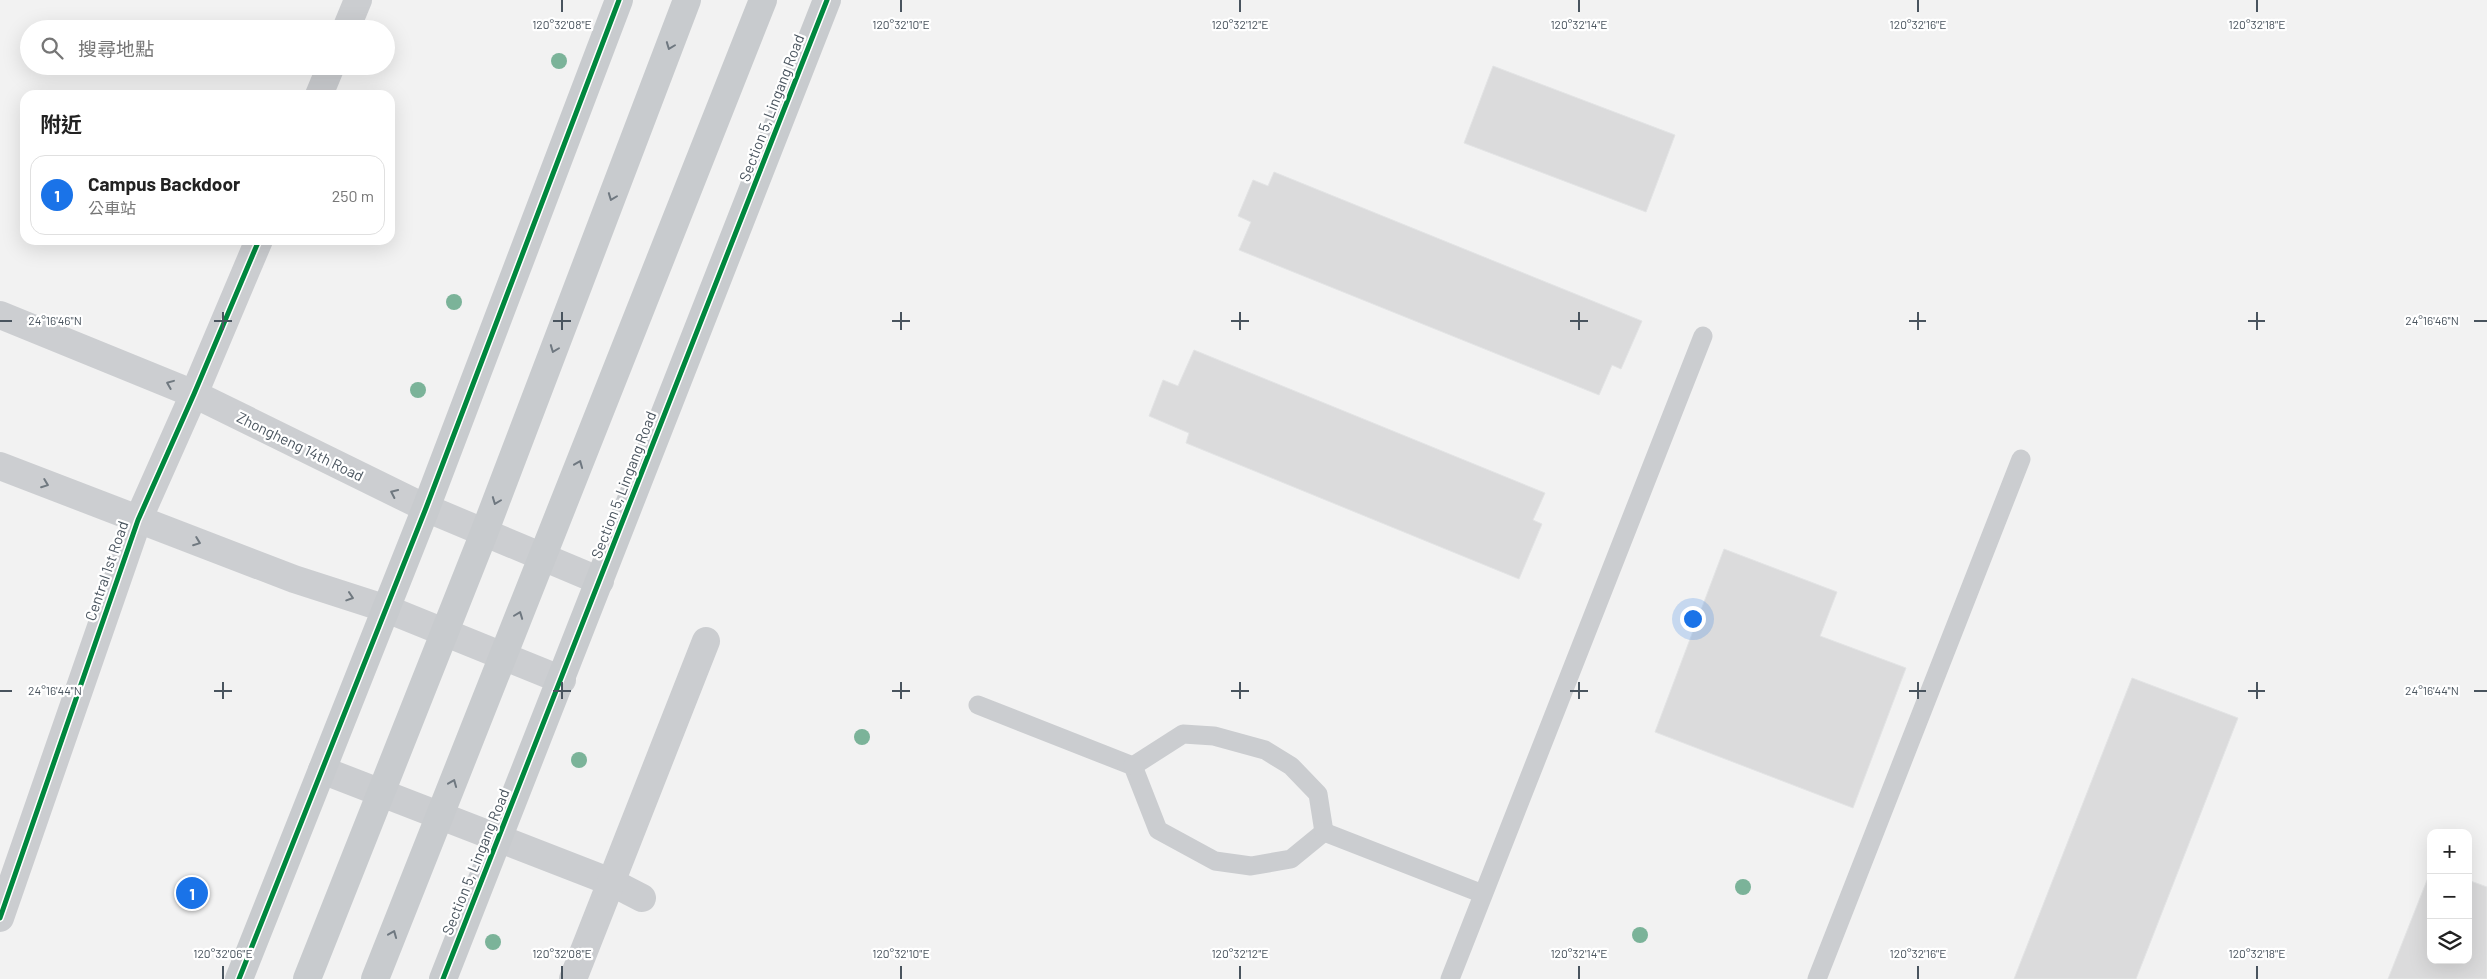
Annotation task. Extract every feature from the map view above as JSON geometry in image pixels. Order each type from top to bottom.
[{"type":"main road","points":[[239,979],[426,508],[619,0]]},
{"type":"main road","points":[[307,979],[484,533],[687,0]]},
{"type":"main road","points":[[374,979],[764,0]]},
{"type":"main road","name":"Section 5, Lingang Road","points":[[443,979],[562,680],[827,0]]},
{"type":"street","points":[[350,20],[358,0]]},
{"type":"street","points":[[321,90],[327,75]]},
{"type":"street","name":"Central 1st Road","points":[[0,918],[138,520],[194,394],[256,245]]},
{"type":"street","name":"Zhongheng 14th Road","points":[[0,315],[194,394],[426,508],[600,581]]},
{"type":"street","points":[[0,466],[294,579],[386,609],[562,680]]},
{"type":"street","points":[[573,979],[706,640]]},
{"type":"street","points":[[322,770],[611,882],[642,898]]},
{"type":"lane","points":[[1450,979],[1702,336]]},
{"type":"lane","points":[[1817,979],[2021,460]]},
{"type":"lane","points":[[978,705],[1133,766],[1158,830],[1215,862],[1251,866],[1291,860],[1324,832]]},
{"type":"lane","points":[[1133,766],[1183,734],[1214,736],[1265,750],[1291,766],[1318,794],[1324,832]]},
{"type":"lane","points":[[1324,832],[1484,894]]},
{"type":"building","points":[[1493,66],[1675,135],[1646,212],[1464,143]]},
{"type":"building","points":[[1274,172],[1642,321],[1621,369],[1612,365],[1599,395],[1239,250],[1251,222],[1238,216],[1253,180],[1268,186]]},
{"type":"building","points":[[1194,350],[1545,493],[1533,520],[1542,524],[1519,579],[1186,443],[1189,433],[1149,416],[1163,380],[1178,386]]},
{"type":"building","points":[[1724,549],[1837,592],[1820,636],[1906,668],[1853,808],[1655,732]]},
{"type":"building","points":[[2132,678],[2238,718],[2136,979],[2014,979]]},
{"type":"building","points":[[2427,880],[2427,964],[2472,964],[2472,881],[2487,887],[2487,979],[2388,979]]},
{"type":"cycle path","points":[[239,979],[426,508],[619,0]]},
{"type":"cycle path","points":[[443,979],[827,0]]},
{"type":"cycle path","points":[[0,918],[138,520],[257,245]]},
{"type":"place","name":"Campus Backdoor","points":[[192,893]]}]
